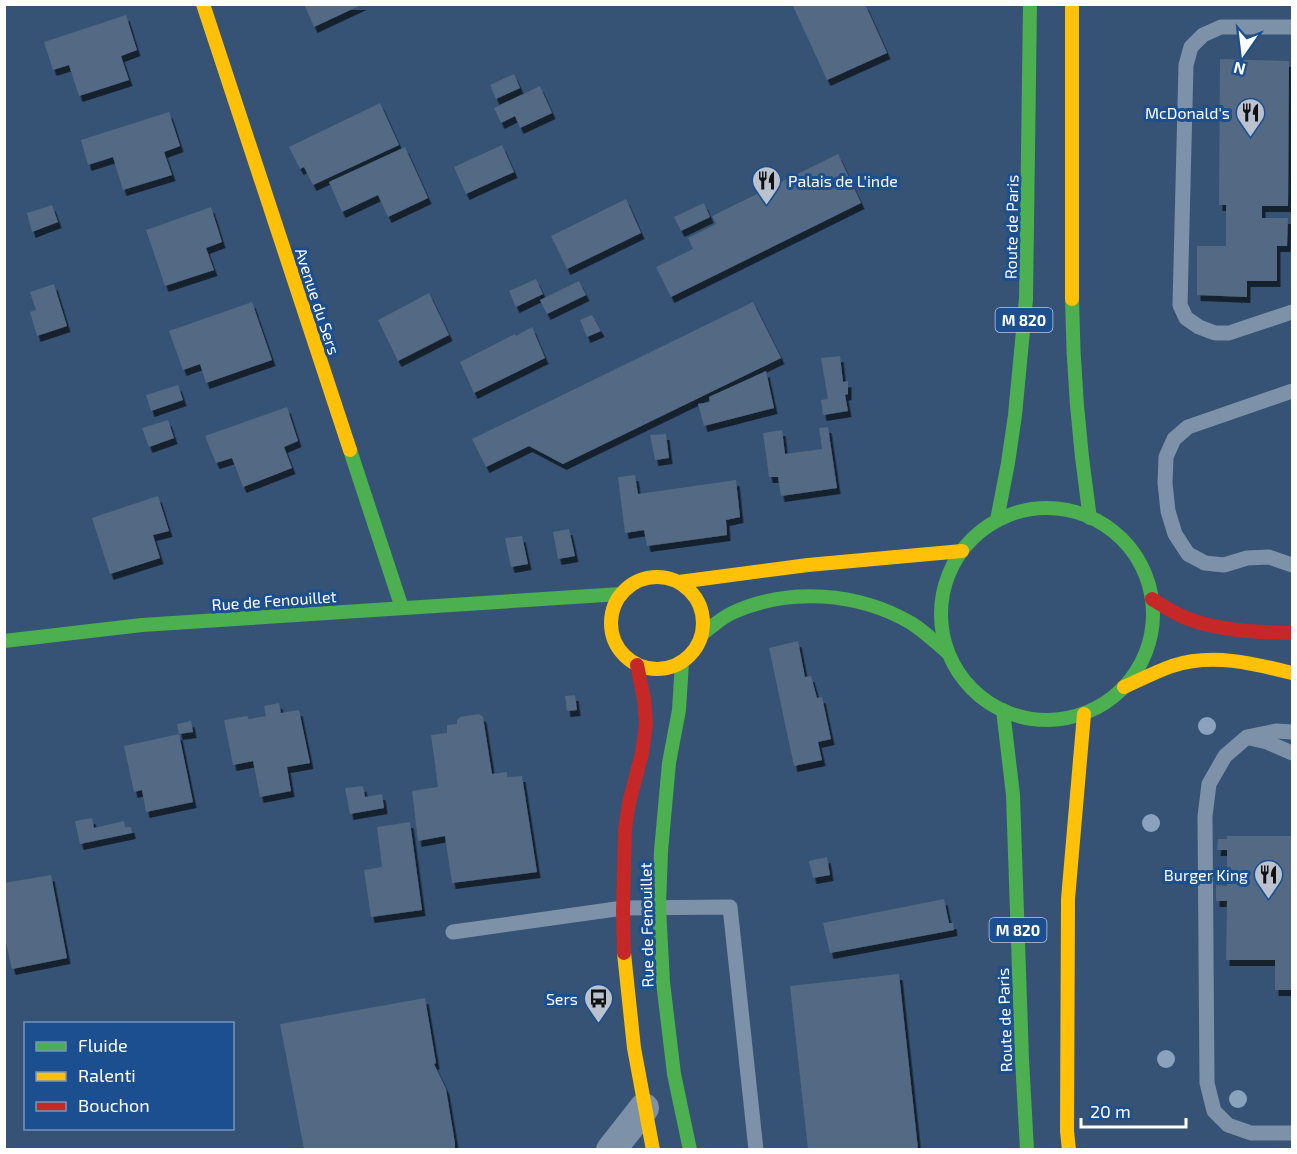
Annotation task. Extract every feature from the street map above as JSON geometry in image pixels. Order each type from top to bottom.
[{"type":"main road","name":"Avenue du Sers","points":[[203,4],[402,608]]},
{"type":"main road","name":"Route de Paris","points":[[997,520],[1015,415],[1026,299],[1030,4]]},
{"type":"main road","name":"M 820","points":[[1072,4],[1071,321],[1077,430],[1090,518]]},
{"type":"main road","points":[[1124,687],[1138,668],[1148,646],[1153,624],[1152,599],[1146,577],[1135,555],[1120,537],[1101,523],[1079,513],[1056,508],[1032,509],[1009,515],[988,525],[969,541],[955,560],[945,581],[940,604],[941,628],[947,652],[958,672],[973,691],[992,705],[1014,715],[1037,720],[1061,719],[1084,714],[1105,702],[1124,687],[1178,664],[1203,659],[1226,659],[1253,663],[1293,673]]},
{"type":"main road","points":[[679,582],[694,596],[702,614],[702,634],[698,645],[682,662],[671,667],[660,670],[637,665],[624,656],[605,626],[621,594],[633,584],[648,578],[664,578],[679,582],[808,565],[962,551]]},
{"type":"main road","name":"Rue de Fenouillet","points":[[4,641],[142,625],[621,594]]},
{"type":"main road","points":[[702,634],[732,614],[767,600],[800,595],[820,596],[863,603],[884,610],[911,623],[947,652]]},
{"type":"main road","name":"Rue de Fenouillet","points":[[547,598],[578,613]]},
{"type":"main road","points":[[1152,599],[1181,615],[1209,624],[1247,632],[1293,633]]},
{"type":"main road","name":"Rue de Fenouillet","points":[[682,662],[679,710],[669,763],[661,851],[659,908],[663,982],[674,1074],[690,1149]]},
{"type":"main road","name":"Rue de Fenouillet","points":[[637,665],[645,702],[646,732],[627,814],[623,944],[629,1020],[653,1149]]},
{"type":"main road","name":"Route de Paris","points":[[1003,710],[1013,806],[1026,1149]]},
{"type":"main road","name":"M 820","points":[[1069,1149],[1067,1131],[1068,899],[1084,714]]},
{"type":"street","points":[[611,1149],[644,1108]]},
{"type":"lane","points":[[1293,27],[1221,27],[1203,35],[1191,47],[1186,65],[1180,305],[1186,318],[1199,327],[1215,333],[1229,333],[1293,312]]},
{"type":"lane","points":[[1293,391],[1188,427],[1174,440],[1166,457],[1165,483],[1168,511],[1175,534],[1188,554],[1205,563],[1224,565],[1247,558],[1269,557],[1293,565]]},
{"type":"lane","points":[[1293,732],[1276,730],[1247,737],[1225,756],[1209,784],[1205,816],[1207,1083],[1214,1111],[1228,1125],[1251,1133],[1293,1133]]},
{"type":"lane","points":[[1247,737],[1267,742],[1293,753]]},
{"type":"lane","points":[[453,933],[623,908],[730,907],[756,1149]]},
{"type":"building","points":[[304,4],[363,4],[314,27]]},
{"type":"building","points":[[792,4],[865,4],[887,53],[827,80]]},
{"type":"building","points":[[126,15],[137,50],[121,56],[129,80],[79,96],[69,65],[53,70],[44,42]]},
{"type":"building","points":[[1220,59],[1289,61],[1288,206],[1262,206],[1262,218],[1288,218],[1287,246],[1277,246],[1277,281],[1247,281],[1247,297],[1197,295],[1197,246],[1226,246],[1226,205],[1219,205]]},
{"type":"building","points":[[514,74],[520,88],[496,99],[490,85]]},
{"type":"building","points":[[540,86],[552,113],[520,128],[515,116],[501,123],[494,108]]},
{"type":"building","points":[[380,103],[399,145],[313,185],[304,167],[300,169],[289,147]]},
{"type":"building","points":[[169,112],[180,146],[164,152],[172,175],[123,190],[113,157],[88,165],[81,140]]},
{"type":"building","points":[[502,145],[514,172],[466,194],[454,167]]},
{"type":"building","points":[[405,147],[428,198],[388,217],[378,195],[342,212],[329,182]]},
{"type":"building","points":[[838,154],[861,203],[671,297],[656,267],[693,249],[688,238],[716,224],[712,216]]},
{"type":"building","points":[[626,199],[641,233],[567,269],[551,236]]},
{"type":"building","points":[[704,203],[710,217],[681,231],[674,217]]},
{"type":"building","points":[[52,205],[58,222],[32,232],[27,213]]},
{"type":"building","points":[[211,207],[222,242],[206,248],[214,270],[165,286],[146,230]]},
{"type":"building","points":[[536,279],[543,294],[516,307],[509,291]]},
{"type":"building","points":[[579,281],[586,295],[547,314],[540,300]]},
{"type":"building","points":[[54,284],[67,326],[37,336],[30,312],[36,310],[30,292]]},
{"type":"building","points":[[429,293],[449,335],[398,361],[378,320]]},
{"type":"building","points":[[252,302],[272,360],[206,383],[200,364],[183,370],[169,331]]},
{"type":"building","points":[[753,302],[781,358],[563,464],[529,446],[486,467],[472,439]]},
{"type":"building","points":[[592,315],[601,331],[587,337],[580,320]]},
{"type":"building","points":[[532,327],[545,358],[474,393],[460,362]]},
{"type":"building","points":[[840,356],[843,382],[848,381],[848,394],[845,395],[848,411],[823,415],[821,400],[828,399],[821,358]]},
{"type":"building","points":[[766,371],[774,408],[704,426],[698,404],[710,402],[709,397]]},
{"type":"building","points":[[178,385],[183,400],[151,411],[146,395]]},
{"type":"building","points":[[287,407],[298,441],[284,447],[292,468],[243,487],[232,458],[216,463],[205,436]]},
{"type":"building","points":[[168,420],[174,438],[149,447],[142,428]]},
{"type":"building","points":[[828,427],[837,488],[781,496],[778,477],[769,477],[763,433],[782,430],[785,454],[822,449],[819,428]]},
{"type":"building","points":[[666,434],[669,458],[655,460],[650,435]]},
{"type":"building","points":[[635,475],[638,494],[736,480],[740,517],[726,520],[727,535],[647,546],[644,530],[625,533],[618,477]]},
{"type":"building","points":[[158,496],[169,531],[153,535],[160,558],[110,574],[92,518]]},
{"type":"building","points":[[569,529],[575,556],[558,559],[553,532]]},
{"type":"building","points":[[522,536],[528,564],[511,567],[505,538]]},
{"type":"building","points":[[798,641],[805,677],[811,676],[817,698],[822,697],[831,739],[818,742],[822,760],[794,766],[769,648]]},
{"type":"building","points":[[575,695],[577,710],[567,711],[565,696]]},
{"type":"building","points":[[279,703],[281,713],[299,710],[310,763],[287,767],[291,791],[260,797],[253,761],[233,765],[224,720],[247,716],[249,719],[266,716],[264,706]]},
{"type":"building","points":[[479,714],[483,717],[492,774],[507,772],[507,777],[522,776],[537,872],[452,883],[445,836],[418,841],[412,791],[438,787],[431,735],[447,733],[447,725],[457,724],[460,717]]},
{"type":"building","points":[[191,721],[193,732],[179,734],[177,724]]},
{"type":"building","points":[[179,734],[193,802],[146,812],[142,790],[134,792],[124,746]]},
{"type":"building","points":[[363,786],[365,797],[382,794],[384,808],[350,814],[345,788]]},
{"type":"building","points":[[92,818],[94,828],[124,821],[125,827],[131,827],[132,833],[80,844],[75,821]]},
{"type":"building","points":[[410,822],[422,910],[371,917],[364,870],[382,867],[377,827]]},
{"type":"building","points":[[1227,836],[1292,836],[1292,990],[1275,990],[1275,960],[1226,960],[1227,901],[1216,901],[1216,885],[1227,886],[1227,850],[1217,850],[1218,839],[1227,839]]},
{"type":"building","points":[[827,857],[830,875],[813,878],[809,861]]},
{"type":"building","points":[[51,875],[67,958],[12,969],[4,934],[4,883]]},
{"type":"building","points":[[944,899],[949,923],[953,923],[954,930],[830,953],[823,923]]},
{"type":"building","points":[[899,974],[918,1149],[808,1149],[790,986]]},
{"type":"building","points":[[425,998],[436,1063],[434,1064],[446,1089],[455,1149],[304,1149],[280,1024]]},
{"type":"traffic: fast","points":[[997,520],[1015,415],[1026,299],[1030,4]]},
{"type":"traffic: fast","points":[[1072,299],[1077,409],[1090,518]]},
{"type":"traffic: fast","points":[[350,450],[402,608]]},
{"type":"traffic: fast","points":[[1047,508],[1068,510],[1088,516],[1106,526],[1122,539],[1135,555],[1145,573],[1151,593],[1153,614],[1151,635],[1145,655],[1135,673],[1122,689],[1106,702],[1088,712],[1068,718],[1047,720],[1026,718],[1006,712],[988,702],[972,689],[959,673],[949,655],[943,635],[941,614],[943,593],[949,573],[959,555],[972,539],[988,526],[1006,516],[1026,510],[1047,508]]},
{"type":"traffic: fast","points":[[4,641],[142,625],[621,594]]},
{"type":"traffic: fast","points":[[702,634],[728,615],[754,605],[777,599],[823,597],[846,599],[890,613],[916,626],[947,652]]},
{"type":"traffic: fast","points":[[682,662],[679,710],[669,763],[661,851],[659,907],[663,982],[674,1074],[690,1150]]},
{"type":"traffic: fast","points":[[1003,710],[1013,795],[1027,1150]]},
{"type":"traffic: slow","points":[[203,4],[350,450]]},
{"type":"traffic: slow","points":[[1072,4],[1072,299]]},
{"type":"traffic: slow","points":[[679,582],[808,565],[962,551]]},
{"type":"traffic: slow","points":[[657,577],[675,581],[689,591],[699,605],[703,623],[699,641],[689,655],[675,665],[657,669],[639,665],[625,655],[615,641],[611,623],[615,605],[625,591],[639,581],[657,577]]},
{"type":"traffic: slow","points":[[1124,687],[1172,666],[1202,660],[1247,663],[1292,673]]},
{"type":"traffic: slow","points":[[1069,1150],[1067,1131],[1068,899],[1084,714]]},
{"type":"traffic: slow","points":[[624,953],[634,1048],[653,1150]]},
{"type":"traffic: jam","points":[[1152,599],[1181,616],[1207,625],[1250,631],[1292,633]]},
{"type":"traffic: jam","points":[[624,953],[625,829],[646,724],[637,665]]},
{"type":"place","name":"McDonald's","points":[[1251,138]]},
{"type":"place","name":"Palais de L'inde","points":[[767,206]]},
{"type":"place","name":"Burger King","points":[[1269,900]]},
{"type":"place","name":"Sers","points":[[599,1024]]}]
